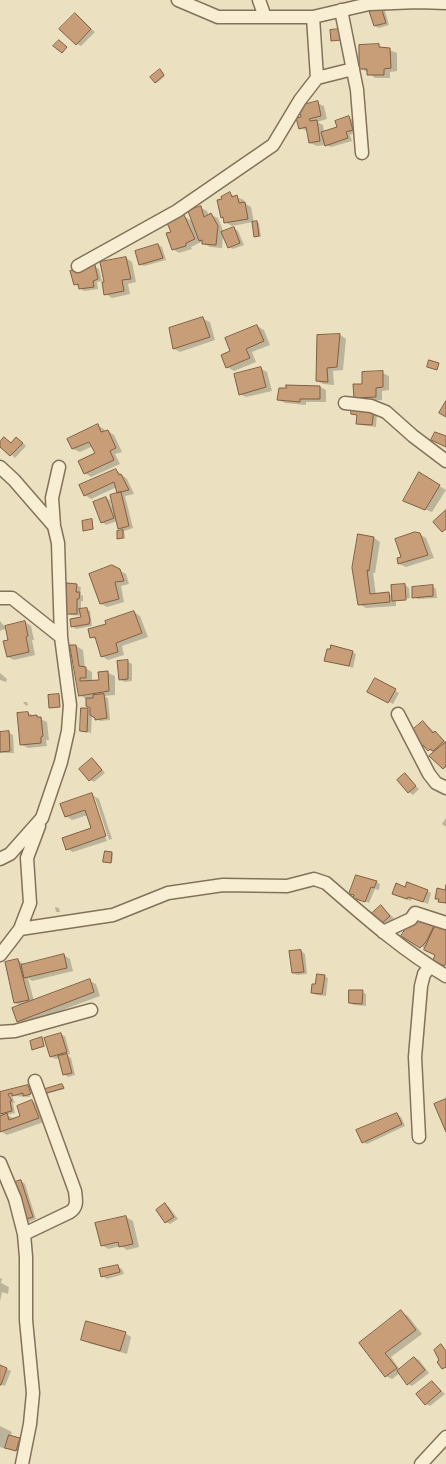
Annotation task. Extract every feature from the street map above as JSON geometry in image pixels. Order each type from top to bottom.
[{"type":"street","points":[[178,0],[218,18],[313,17],[369,4],[446,3]]},
{"type":"street","points":[[260,0],[265,17]]},
{"type":"street","points":[[341,10],[357,90],[362,153]]},
{"type":"street","points":[[313,17],[317,78]]},
{"type":"street","points":[[78,266],[177,211],[273,145],[300,100],[317,78],[353,69]]},
{"type":"street","points":[[345,404],[371,406],[386,412],[446,461]]},
{"type":"street","points":[[0,467],[14,480],[54,526]]},
{"type":"street","points":[[0,954],[20,929],[30,903],[27,858],[61,762],[68,731],[70,705],[61,637],[58,543],[54,526],[52,498],[60,467]]},
{"type":"street","points":[[0,598],[12,598],[61,637]]},
{"type":"street","points":[[398,714],[429,774],[436,783],[446,788]]},
{"type":"street","points":[[0,859],[10,854],[42,818]]},
{"type":"street","points":[[20,929],[113,915],[168,893],[223,885],[287,886],[314,879],[326,883],[383,932],[446,976]]},
{"type":"street","points":[[383,932],[411,919],[415,914],[446,923]]},
{"type":"street","points":[[419,1138],[416,1057],[421,986],[424,974],[430,966]]},
{"type":"street","points":[[0,1032],[15,1031],[91,1010]]},
{"type":"street","points":[[24,1234],[75,1209],[76,1202],[75,1191],[35,1081]]},
{"type":"street","points":[[0,1163],[15,1199],[24,1234],[26,1257],[26,1320],[33,1393],[30,1424],[22,1464]]},
{"type":"street","points":[[420,1464],[446,1437]]},
{"type":"building","points":[[381,7],[386,23],[374,26],[369,11]]},
{"type":"building","points":[[75,13],[91,29],[76,45],[59,29]]},
{"type":"building","points":[[340,29],[341,40],[331,41],[330,30]]},
{"type":"building","points":[[59,40],[67,47],[62,53],[53,46]]},
{"type":"building","points":[[379,44],[379,47],[390,48],[391,68],[384,69],[384,75],[367,75],[367,69],[359,69],[359,45]]},
{"type":"building","points":[[160,69],[164,75],[155,83],[150,77]]},
{"type":"building","points":[[318,101],[321,116],[309,119],[310,121],[317,120],[320,141],[309,143],[306,127],[299,129],[296,118],[301,117],[299,106]]},
{"type":"building","points":[[349,116],[353,130],[346,132],[348,138],[325,146],[321,132],[337,127],[335,121]]},
{"type":"building","points":[[230,192],[232,197],[237,195],[239,203],[245,202],[248,219],[224,223],[217,200],[222,199],[221,197]]},
{"type":"building","points":[[201,206],[204,217],[211,213],[218,226],[216,245],[202,244],[202,240],[199,241],[188,211]]},
{"type":"building","points":[[184,215],[195,239],[186,243],[186,246],[172,250],[166,233],[171,232],[167,223]]},
{"type":"building","points":[[257,221],[259,236],[254,237],[252,222]]},
{"type":"building","points":[[234,227],[240,243],[228,248],[221,232]]},
{"type":"building","points":[[158,244],[163,258],[139,265],[135,251]]},
{"type":"building","points":[[126,257],[131,279],[122,280],[124,291],[104,295],[102,282],[104,282],[100,262]]},
{"type":"building","points":[[95,265],[98,279],[93,281],[94,287],[79,289],[78,284],[74,285],[70,271]]},
{"type":"building","points":[[203,317],[210,337],[173,349],[169,328]]},
{"type":"building","points":[[257,325],[264,341],[246,349],[250,358],[226,368],[221,355],[230,351],[225,338]]},
{"type":"building","points":[[340,334],[337,367],[327,368],[328,382],[316,381],[317,335]]},
{"type":"building","points":[[429,360],[439,363],[437,370],[427,367]]},
{"type":"building","points":[[261,367],[266,387],[239,395],[234,374]]},
{"type":"building","points":[[383,371],[383,387],[376,388],[376,397],[354,398],[353,384],[362,384],[362,372]]},
{"type":"building","points":[[286,385],[320,386],[320,399],[300,399],[300,402],[277,400],[279,388],[286,388]]},
{"type":"building","points":[[446,401],[446,417],[439,413]]},
{"type":"building","points":[[352,407],[374,410],[372,425],[356,424],[357,415],[351,414]]},
{"type":"building","points":[[98,424],[101,432],[108,430],[116,448],[110,451],[114,460],[84,474],[78,461],[95,453],[89,442],[72,449],[67,439]]},
{"type":"building","points":[[435,432],[446,436],[446,447],[431,440]]},
{"type":"building","points":[[4,437],[11,443],[16,437],[23,443],[10,456],[0,447],[0,442]]},
{"type":"building","points":[[116,469],[119,475],[121,474],[129,490],[117,493],[114,482],[84,496],[79,485]]},
{"type":"building","points":[[419,472],[440,485],[425,510],[403,501]]},
{"type":"building","points":[[121,492],[129,526],[118,529],[110,495]]},
{"type":"building","points":[[106,497],[114,518],[101,523],[93,502]]},
{"type":"building","points":[[446,510],[446,529],[442,532],[433,522]]},
{"type":"building","points":[[92,519],[93,529],[83,531],[82,521]]},
{"type":"building","points":[[123,530],[123,538],[117,539],[117,531]]},
{"type":"building","points":[[415,532],[420,533],[428,555],[398,564],[397,558],[401,557],[395,539]]},
{"type":"building","points":[[358,534],[374,537],[369,571],[367,570],[370,594],[389,592],[390,602],[358,605],[352,568]]},
{"type":"building","points":[[112,565],[120,569],[124,581],[115,582],[119,599],[100,604],[89,574]]},
{"type":"building","points":[[67,583],[77,584],[76,592],[80,592],[79,599],[77,599],[77,614],[66,614]]},
{"type":"building","points":[[405,584],[406,600],[392,601],[391,585]]},
{"type":"building","points":[[433,585],[433,596],[412,598],[412,587]]},
{"type":"building","points":[[87,608],[89,624],[71,627],[70,619],[81,617],[79,609]]},
{"type":"building","points":[[134,611],[142,633],[116,643],[118,652],[101,657],[95,637],[90,638],[88,629],[106,624],[105,621]]},
{"type":"building","points":[[25,621],[29,652],[7,657],[3,641],[8,640],[5,626]]},
{"type":"building","points":[[70,645],[76,645],[79,666],[86,667],[86,678],[80,678],[80,681],[99,680],[98,672],[108,671],[109,691],[79,696]]},
{"type":"building","points":[[331,645],[353,651],[349,666],[324,661],[327,649],[330,649]]},
{"type":"building","points":[[128,660],[128,679],[119,680],[117,661]]},
{"type":"building","points":[[375,678],[396,689],[388,703],[367,692]]},
{"type":"building","points":[[59,694],[60,707],[49,708],[48,695]]},
{"type":"building","points":[[104,694],[107,718],[95,720],[90,715],[90,708],[86,706],[86,698],[93,698],[93,695]]},
{"type":"building","points":[[81,708],[88,708],[87,732],[80,731]]},
{"type":"building","points":[[28,712],[29,716],[37,715],[37,717],[41,717],[43,736],[41,737],[41,743],[20,745],[17,713]]},
{"type":"building","points":[[423,721],[433,733],[435,731],[444,741],[433,751],[430,749],[428,751],[423,745],[421,747],[411,731]]},
{"type":"building","points":[[9,731],[10,751],[0,752],[0,732]]},
{"type":"building","points":[[446,742],[446,766],[443,769],[429,756]]},
{"type":"building","points":[[92,758],[102,770],[89,781],[79,769]]},
{"type":"building","points":[[405,773],[416,786],[408,793],[397,780]]},
{"type":"building","points":[[92,793],[106,836],[66,850],[62,838],[91,828],[85,810],[65,817],[60,804]]},
{"type":"building","points":[[105,851],[112,852],[111,863],[103,862]]},
{"type":"building","points":[[356,875],[377,881],[374,888],[371,887],[365,902],[353,898],[354,895],[349,894]]},
{"type":"building","points":[[407,882],[428,890],[423,902],[392,894],[396,883],[405,887]]},
{"type":"building","points":[[446,885],[446,903],[438,902],[439,899],[435,899],[437,888],[445,890]]},
{"type":"building","points":[[381,905],[390,916],[379,926],[369,916]]},
{"type":"building","points":[[415,915],[435,924],[426,942],[420,948],[401,936]]},
{"type":"building","points":[[435,926],[446,930],[446,963],[444,966],[433,960],[435,955],[424,950]]},
{"type":"building","points":[[301,950],[304,972],[292,973],[289,951]]},
{"type":"building","points":[[64,954],[67,968],[24,978],[21,965]]},
{"type":"building","points":[[18,959],[29,1000],[14,1003],[5,962]]},
{"type":"building","points":[[317,974],[325,975],[322,994],[311,993],[312,984],[315,984]]},
{"type":"building","points":[[90,979],[94,992],[17,1022],[12,1008]]},
{"type":"building","points":[[349,990],[363,990],[362,1004],[349,1003]]},
{"type":"building","points":[[61,1033],[67,1052],[50,1057],[44,1038]]},
{"type":"building","points":[[42,1037],[44,1046],[32,1050],[30,1041]]},
{"type":"building","points":[[67,1054],[72,1073],[63,1075],[58,1056]]},
{"type":"building","points":[[62,1084],[64,1088],[43,1094],[42,1090]]},
{"type":"building","points":[[28,1085],[31,1094],[23,1096],[23,1093],[12,1096],[12,1093],[8,1094],[12,1101],[10,1101],[12,1111],[0,1114],[0,1092]]},
{"type":"building","points":[[446,1099],[446,1132],[434,1104]]},
{"type":"building","points":[[32,1100],[39,1118],[0,1132],[0,1116],[7,1113],[9,1120],[20,1116],[17,1106]]},
{"type":"building","points":[[397,1113],[402,1124],[362,1143],[356,1130]]},
{"type":"building","points":[[21,1180],[33,1217],[23,1220],[12,1183]]},
{"type":"building","points":[[165,1203],[174,1217],[165,1223],[156,1210]]},
{"type":"building","points":[[126,1216],[133,1244],[119,1247],[118,1242],[101,1246],[95,1223]]},
{"type":"building","points":[[118,1265],[120,1272],[101,1277],[99,1269]]},
{"type":"building","points":[[401,1310],[416,1330],[385,1353],[397,1368],[385,1377],[359,1343]]},
{"type":"building","points":[[86,1321],[126,1332],[120,1351],[81,1340]]},
{"type":"building","points":[[441,1344],[446,1351],[446,1367],[442,1369],[437,1362],[439,1360],[434,1350]]},
{"type":"building","points":[[414,1357],[425,1370],[407,1385],[397,1371]]},
{"type":"building","points":[[0,1365],[7,1368],[1,1385],[0,1385]]},
{"type":"building","points":[[432,1381],[441,1391],[425,1405],[416,1394]]},
{"type":"building","points":[[9,1435],[20,1438],[16,1451],[5,1448]]}]
